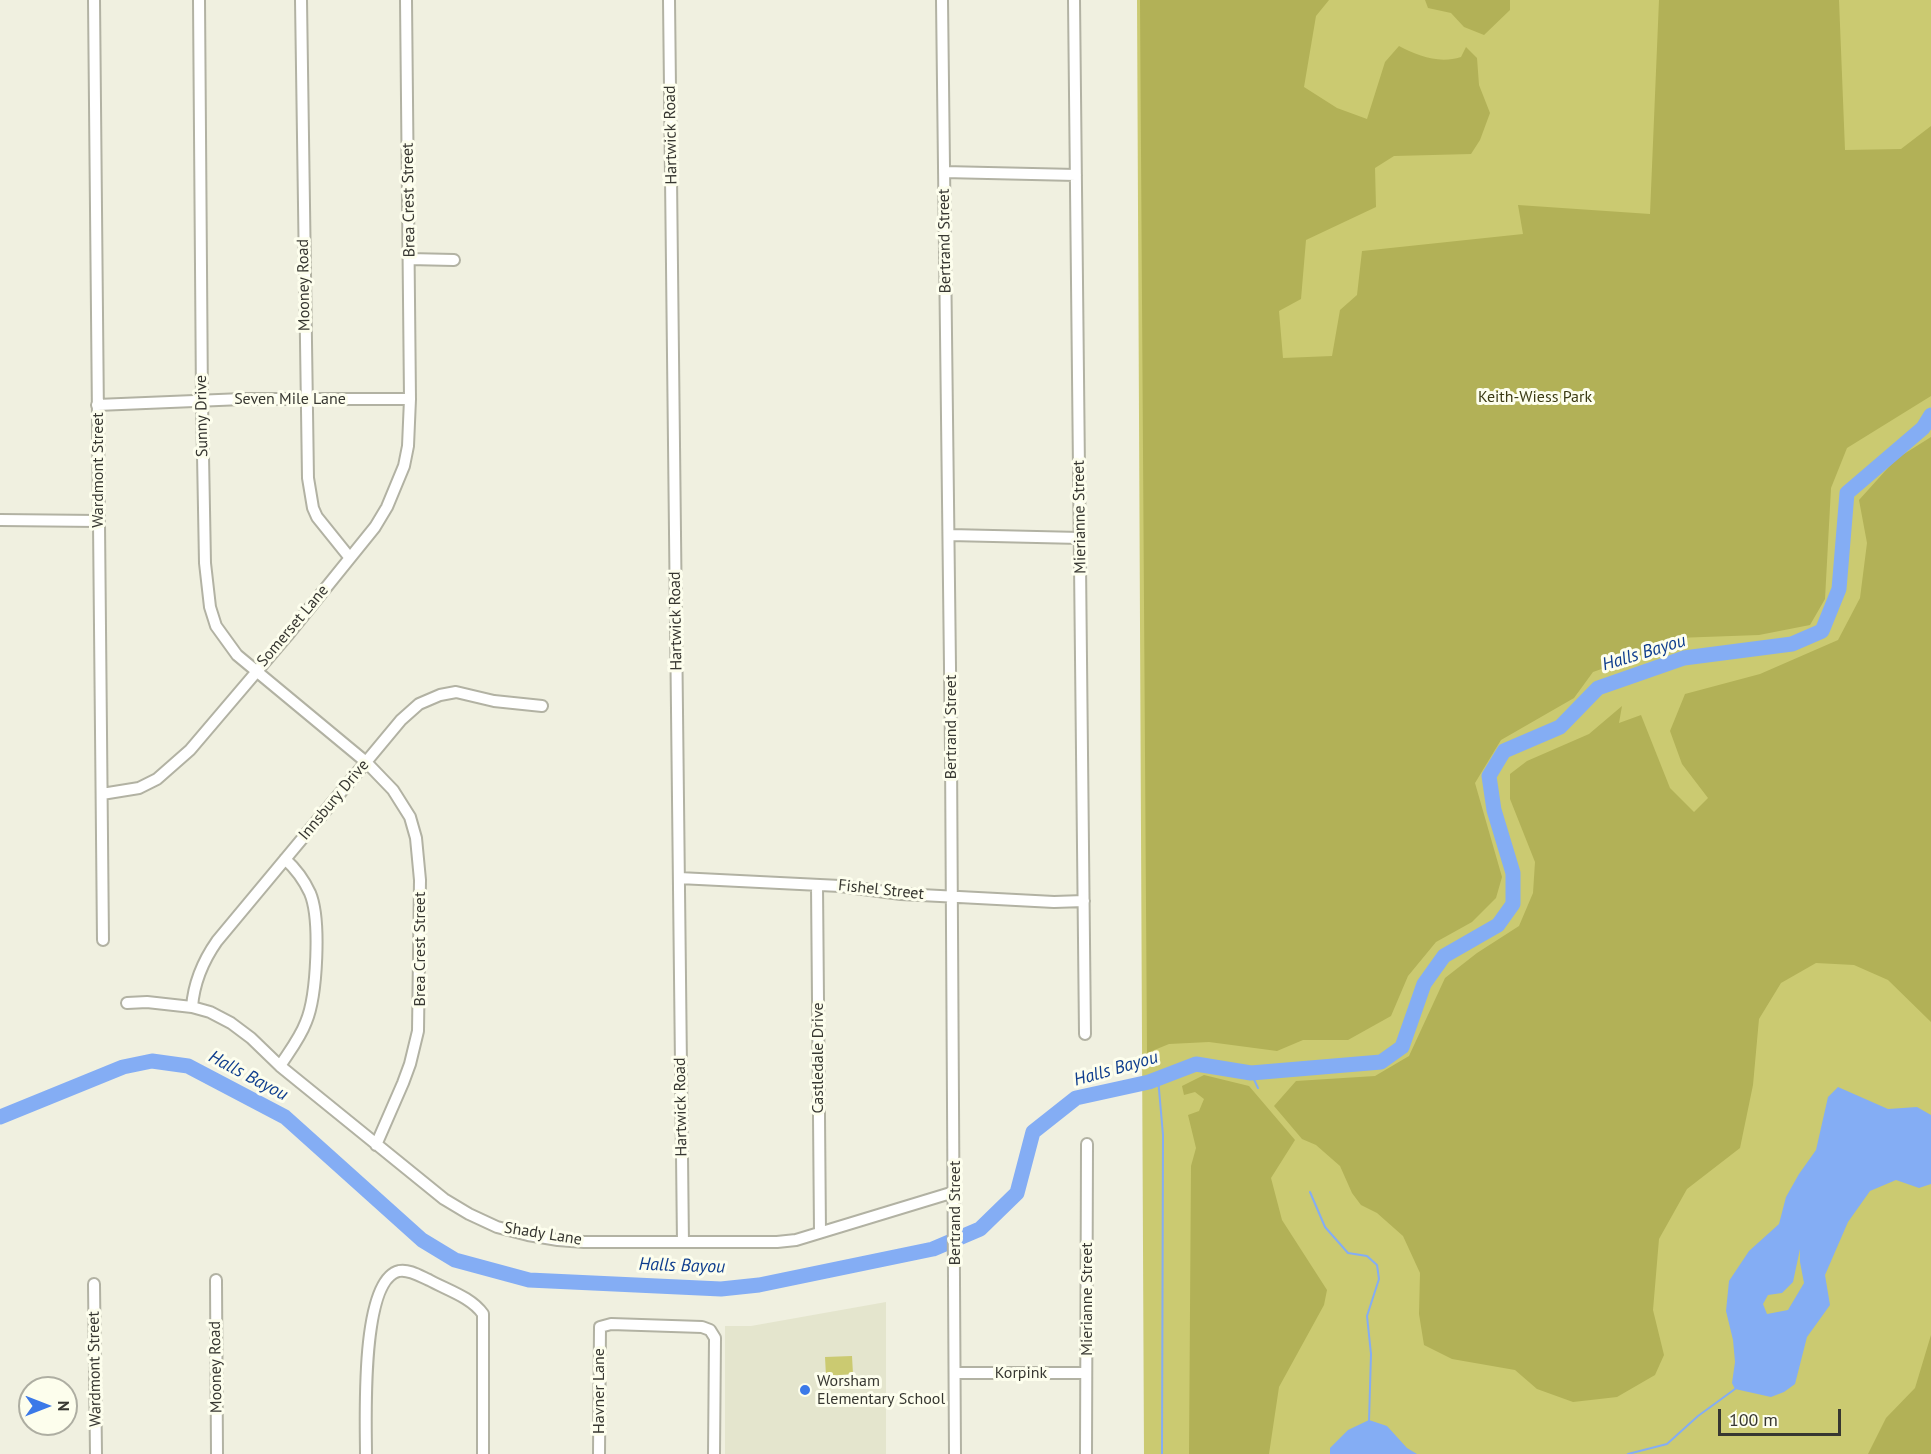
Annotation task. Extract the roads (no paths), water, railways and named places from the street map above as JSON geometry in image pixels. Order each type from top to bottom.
[{"type":"street","name":"Wardmont Street","points":[[94,0],[103,940]]},
{"type":"street","name":"Sunny Drive","points":[[199,0],[202,400],[206,564],[210,607],[216,626],[226,642],[255,671],[366,762]]},
{"type":"street","name":"Mooney Road","points":[[301,0],[308,478],[313,508],[322,525],[350,558]]},
{"type":"street","name":"Brea Crest Street","points":[[406,0],[410,399]]},
{"type":"street","name":"Hartwick Road","points":[[669,0],[683,1242]]},
{"type":"street","name":"Bertrand Street","points":[[942,0],[950,536],[955,1454]]},
{"type":"street","name":"Mierianne Street","points":[[1074,0],[1085,1034]]},
{"type":"street","points":[[944,172],[1076,175]]},
{"type":"street","points":[[410,259],[454,260]]},
{"type":"street","name":"Seven Mile Lane","points":[[98,405],[243,399],[410,399]]},
{"type":"street","name":"Somerset Lane","points":[[102,794],[140,788],[166,772],[190,750],[375,527],[397,486],[408,446],[410,399]]},
{"type":"street","points":[[0,520],[98,520]]},
{"type":"street","points":[[950,536],[1080,538]]},
{"type":"street","name":"Innsbury Drive","points":[[192,1007],[198,976],[205,959],[217,941],[366,762],[419,704],[440,695],[456,692],[494,701],[542,706]]},
{"type":"street","name":"Brea Crest Street","points":[[366,762],[393,790],[410,817],[416,838],[420,880],[420,1008],[416,1042],[404,1083],[376,1145]]},
{"type":"street","points":[[280,1066],[296,1043],[306,1022],[313,997],[315,962],[315,916],[311,895],[304,881],[285,860]]},
{"type":"street","name":"Fishel Street","points":[[679,878],[817,885],[901,894],[1054,902],[1084,901]]},
{"type":"street","name":"Castledale Drive","points":[[817,885],[820,1232]]},
{"type":"street","name":"Shady Lane","points":[[127,1003],[147,1002],[192,1007],[210,1012],[231,1023],[376,1145],[444,1198],[497,1227],[528,1235],[558,1240],[777,1242],[796,1240],[954,1197]]},
{"type":"street","name":"Mierianne Street","points":[[1086,1454],[1087,1144]]},
{"type":"street","points":[[366,1454],[368,1334],[380,1290],[396,1271],[403,1270],[416,1274],[476,1305],[483,1314],[483,1454]]},
{"type":"street","name":"Mooney Road","points":[[216,1280],[217,1454]]},
{"type":"street","name":"Wardmont Street","points":[[94,1284],[96,1454]]},
{"type":"street","name":"Havner Lane","points":[[599,1454],[600,1327],[611,1324],[702,1327],[710,1330],[715,1345],[714,1454]]},
{"type":"street","name":"Korpink","points":[[955,1373],[1086,1373]]},
{"type":"water","points":[[1838,1087],[1888,1109],[1917,1107],[1931,1115],[1931,1184],[1919,1188],[1896,1180],[1870,1191],[1848,1222],[1825,1275],[1830,1305],[1807,1337],[1795,1384],[1771,1397],[1735,1389],[1732,1383],[1735,1362],[1733,1340],[1726,1311],[1729,1281],[1749,1251],[1779,1224],[1786,1197],[1816,1150],[1828,1097]],"holes":[[[1800,1249],[1804,1283],[1788,1310],[1767,1314],[1763,1304],[1768,1295],[1782,1293],[1793,1282]]]},
{"type":"water","points":[[1369,1420],[1387,1426],[1407,1448],[1417,1454],[1330,1454],[1330,1448],[1348,1430]]},
{"type":"waterway","name":"Halls Bayou","points":[[0,1117],[123,1067],[152,1061],[188,1066],[285,1117],[422,1240],[455,1260],[529,1280],[721,1289],[759,1285],[933,1249],[980,1229],[1017,1193],[1033,1132],[1076,1098],[1149,1082],[1196,1064],[1251,1073],[1381,1062],[1402,1047],[1424,984],[1444,956],[1498,925],[1513,904],[1513,873],[1494,810],[1489,776],[1504,751],[1560,727],[1598,688],[1684,658],[1792,644],[1822,631],[1839,589],[1847,493],[1923,428],[1931,415]]},
{"type":"waterway","points":[[1251,1073],[1258,1088]]},
{"type":"waterway","points":[[1158,1078],[1163,1135],[1162,1454]]},
{"type":"waterway","points":[[1310,1192],[1325,1227],[1348,1253],[1367,1256],[1377,1265],[1379,1279],[1367,1316],[1371,1354],[1369,1421]]},
{"type":"waterway","points":[[1628,1454],[1667,1444],[1698,1416],[1735,1389]]},
{"type":"place","name":"Worsham Elementary School","points":[[805,1390]]},
{"type":"park label","name":"Keith-Wiess Park","points":[[1535,397]]}]
